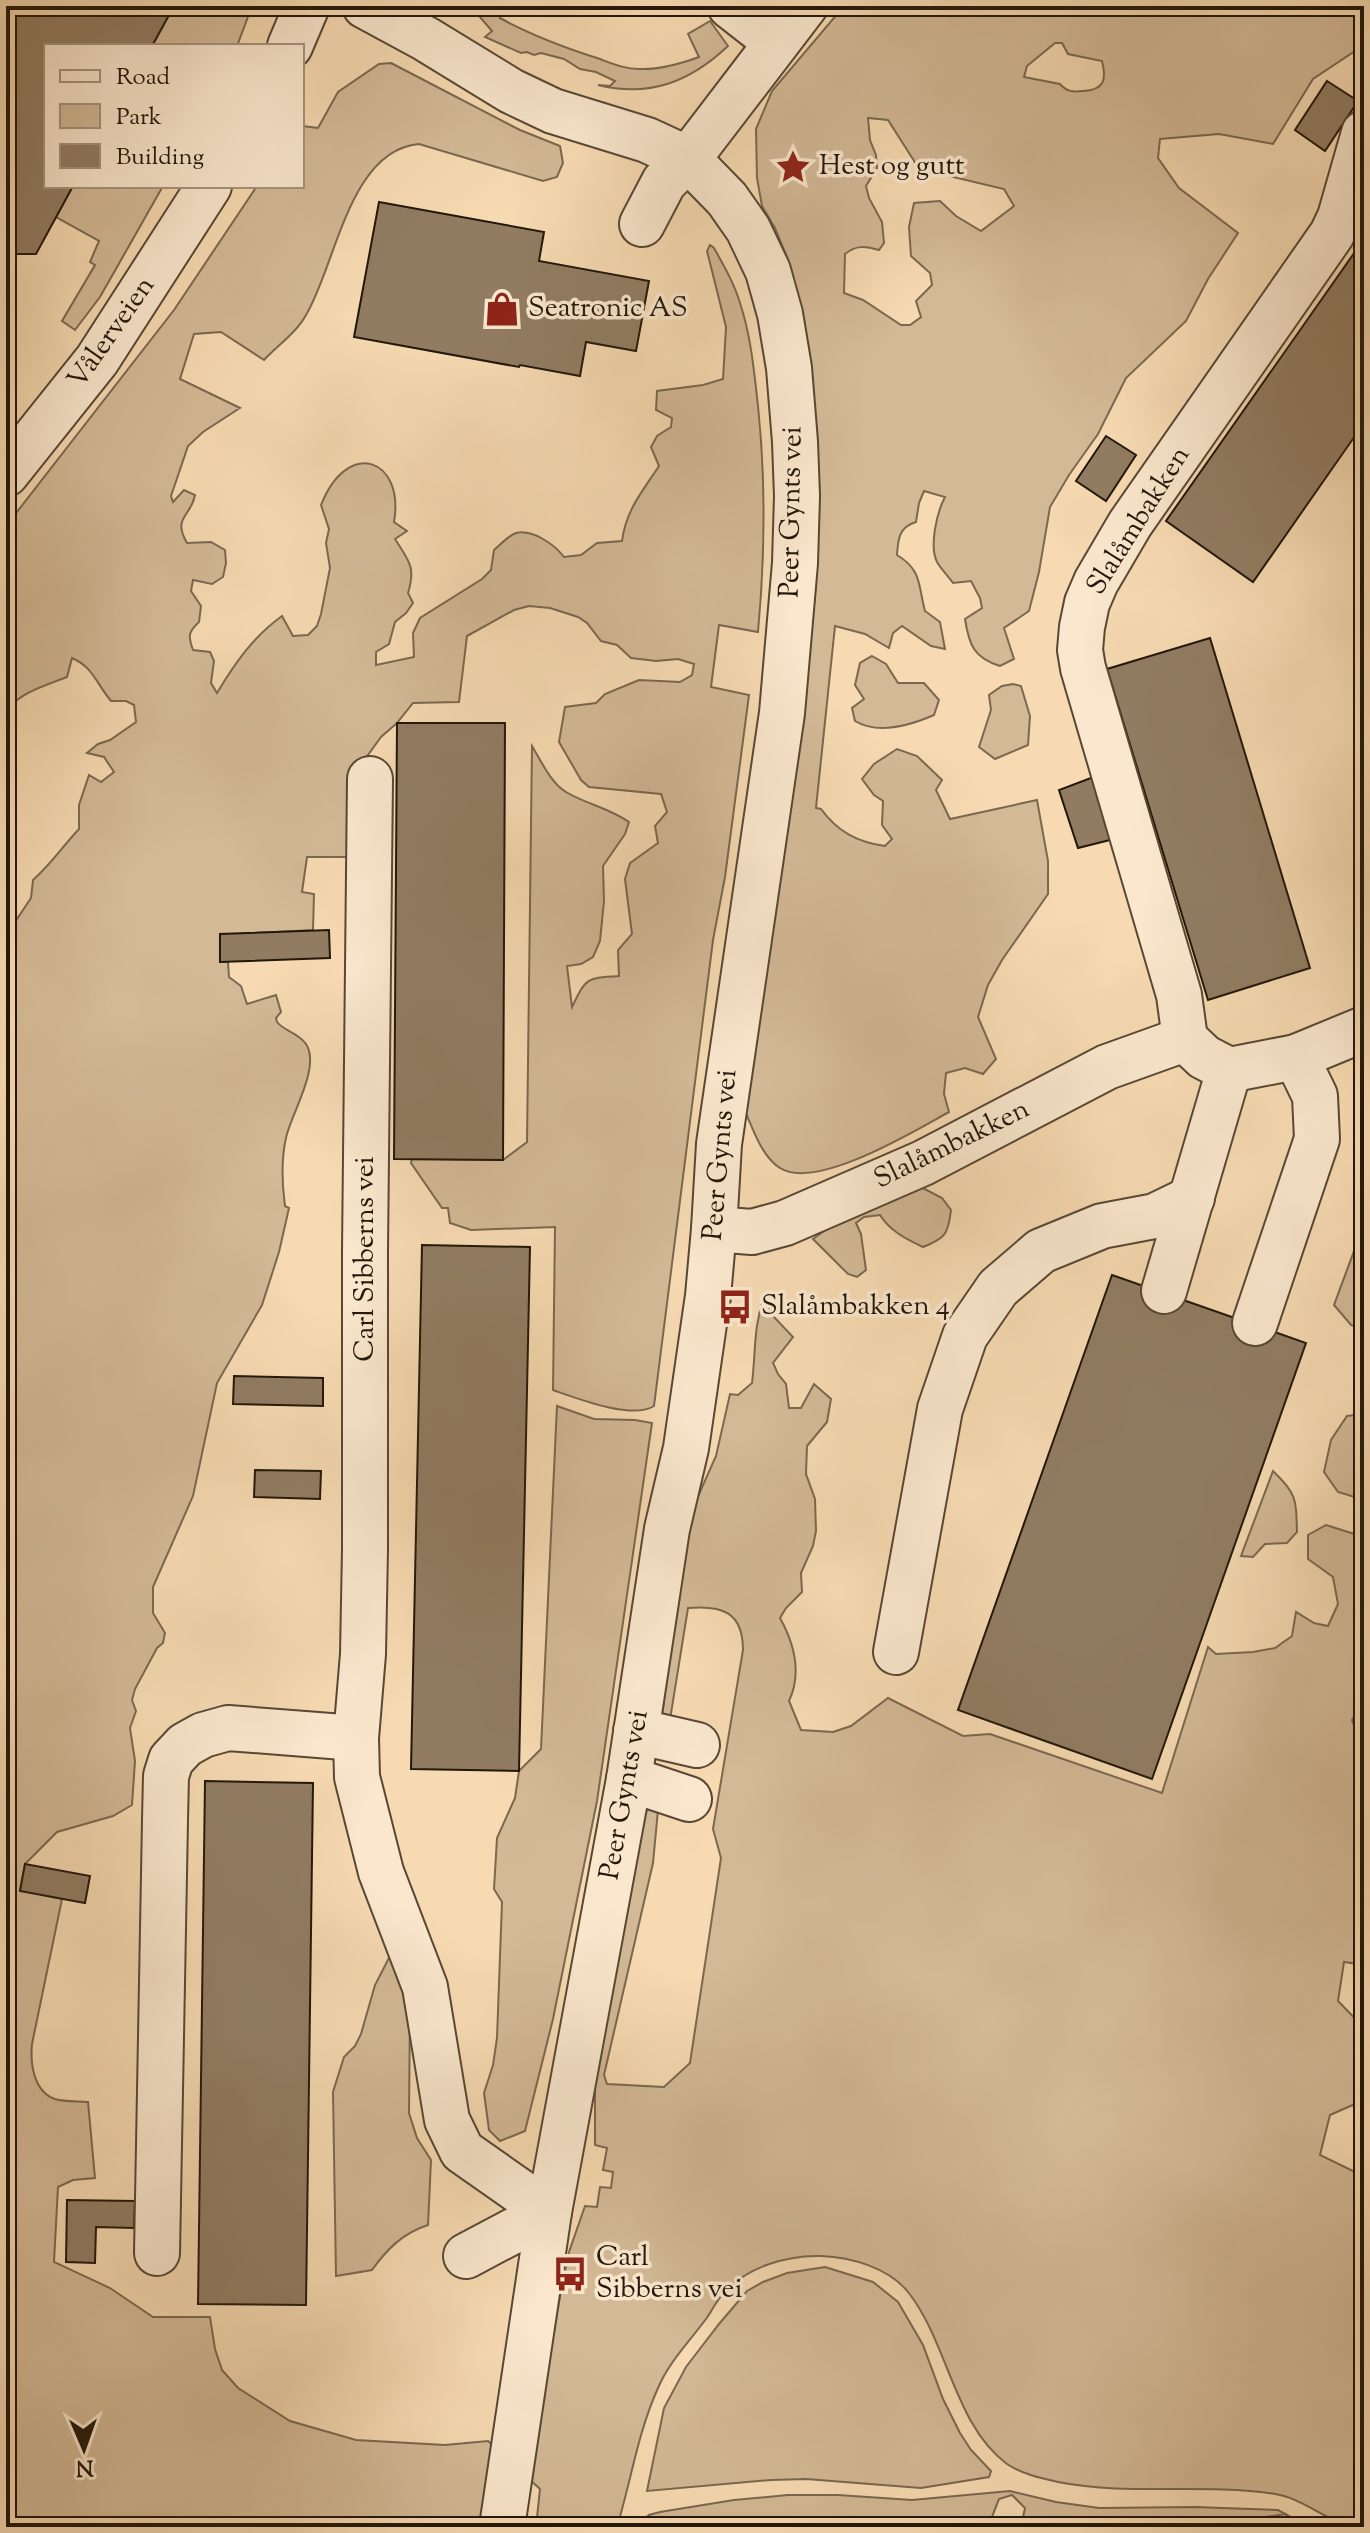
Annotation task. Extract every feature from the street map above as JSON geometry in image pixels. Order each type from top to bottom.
[{"type":"street","points":[[291,44],[307,6]]},
{"type":"street","name":"Peer Gynts vei","points":[[365,6],[511,91],[553,111],[647,140],[688,159],[734,209],[748,229],[768,271],[780,314],[789,368],[797,496],[795,563],[782,713],[725,1095],[708,1296],[686,1448],[667,1529],[629,1779],[549,2212],[502,2527]]},
{"type":"street","points":[[730,6],[776,42]]},
{"type":"street","points":[[642,224],[664,182],[688,159],[805,6]]},
{"type":"street","name":"Slalåmbakken","points":[[714,1229],[752,1232],[785,1223],[923,1163],[1107,1067],[1185,1039],[1179,995],[1083,668],[1080,650],[1087,603],[1130,524],[1332,234],[1340,217],[1364,133]]},
{"type":"street","name":"Vålerveien","points":[[9,463],[97,360],[208,188]]},
{"type":"street","name":"Carl Sibberns vei","points":[[370,779],[365,1549],[357,1777],[381,1872],[425,1987],[447,2120],[462,2151],[549,2212]]},
{"type":"street","points":[[1185,1039],[1204,1057],[1229,1070],[1296,1057],[1364,1029]]},
{"type":"street","points":[[1255,1323],[1317,1139],[1315,1096],[1296,1057]]},
{"type":"street","points":[[1164,1291],[1229,1070]]},
{"type":"street","points":[[896,1652],[940,1409],[965,1336],[998,1288],[1041,1251],[1102,1226],[1155,1216],[1192,1198]]},
{"type":"street","points":[[157,2253],[166,1776],[171,1760],[185,1745],[203,1735],[228,1728],[356,1738]]},
{"type":"street","points":[[636,1731],[697,1745]]},
{"type":"street","points":[[629,1779],[689,1799]]},
{"type":"street","points":[[466,2256],[549,2212]]},
{"type":"green space","points":[[174,6],[252,6],[238,44],[153,44]]},
{"type":"green space","points":[[481,6],[502,6],[500,18],[512,24],[560,45],[628,68],[662,67],[699,57],[688,34],[710,21],[728,46],[699,69],[669,84],[635,89],[598,85],[610,86],[615,81],[580,69],[564,59],[541,53],[521,53],[485,37],[492,31],[479,16]]},
{"type":"green space","points":[[844,6],[1364,6],[1364,45],[1313,79],[1273,144],[1219,134],[1160,139],[1158,158],[1179,188],[1238,233],[1208,279],[1186,321],[1126,378],[1098,434],[1050,507],[1029,611],[1004,628],[1014,659],[1000,666],[984,659],[974,649],[965,619],[982,608],[980,598],[971,581],[953,583],[937,562],[935,529],[945,497],[924,491],[916,522],[900,534],[897,555],[915,572],[925,611],[940,622],[945,649],[931,646],[902,626],[893,633],[889,648],[865,634],[835,626],[816,808],[849,835],[885,846],[892,839],[882,825],[883,801],[862,779],[874,764],[897,749],[917,756],[942,780],[936,790],[950,819],[1037,800],[1048,861],[1048,894],[988,985],[978,1017],[996,1059],[983,1074],[965,1068],[946,1073],[944,1094],[949,1112],[865,1156],[817,1172],[796,1173],[780,1168],[768,1157],[745,1111],[809,659],[816,584],[819,493],[813,384],[804,320],[789,262],[762,206],[757,178],[756,129],[772,91]],"holes":[[[1055,43],[1062,43],[1068,54],[1102,61],[1104,79],[1100,86],[1073,91],[1060,84],[1024,77],[1027,66]],[[868,118],[888,120],[916,164],[945,175],[1004,189],[1014,206],[981,231],[956,216],[940,201],[914,203],[909,227],[911,256],[930,273],[932,285],[916,301],[921,317],[910,325],[901,325],[863,300],[844,293],[845,254],[861,247],[879,250],[884,243],[882,222],[866,186],[877,168]]]},
{"type":"green space","points":[[391,63],[520,130],[560,146],[563,163],[557,177],[543,181],[419,144],[395,151],[376,166],[360,188],[317,294],[302,321],[264,360],[221,332],[194,334],[180,379],[240,408],[203,432],[188,446],[171,496],[173,502],[184,490],[195,495],[181,528],[187,543],[211,542],[225,550],[223,577],[212,584],[193,580],[191,591],[201,606],[199,622],[190,634],[190,641],[193,650],[210,652],[214,661],[211,683],[217,693],[245,651],[282,616],[293,636],[308,635],[317,626],[330,568],[326,543],[329,529],[321,505],[332,484],[345,470],[359,464],[372,464],[383,471],[391,483],[395,500],[394,522],[407,531],[395,539],[411,570],[408,593],[413,603],[395,622],[389,644],[376,652],[376,665],[414,657],[413,633],[420,618],[482,579],[491,570],[494,550],[513,534],[523,532],[536,536],[564,557],[581,555],[597,543],[622,541],[631,511],[659,466],[651,447],[657,436],[671,427],[672,418],[656,410],[657,391],[723,379],[726,327],[707,251],[710,245],[738,296],[747,328],[762,463],[764,519],[758,632],[719,625],[711,687],[749,695],[725,877],[713,940],[654,1406],[632,1411],[618,1409],[553,1390],[555,1227],[471,1230],[450,1223],[448,1208],[442,1208],[411,1163],[412,1159],[503,1160],[527,1142],[532,746],[561,788],[629,822],[625,834],[603,866],[600,941],[593,957],[581,964],[567,966],[572,1007],[588,981],[619,976],[618,950],[632,934],[625,879],[630,863],[658,843],[655,826],[667,812],[661,794],[589,787],[581,780],[559,742],[565,707],[596,703],[605,694],[639,680],[680,682],[692,675],[694,664],[678,659],[656,661],[631,658],[617,645],[601,641],[578,617],[550,608],[529,606],[514,610],[467,636],[459,702],[413,703],[381,737],[363,762],[347,857],[307,857],[302,892],[314,894],[313,930],[220,935],[220,962],[228,962],[229,977],[241,986],[247,1004],[276,995],[281,1012],[276,1018],[277,1022],[303,1040],[310,1054],[308,1078],[284,1146],[283,1189],[285,1206],[289,1208],[262,1305],[217,1383],[193,1496],[153,1587],[153,1613],[165,1633],[163,1643],[157,1648],[132,1700],[136,1711],[130,1728],[135,1761],[132,1805],[113,1816],[57,1832],[25,1864],[20,1890],[62,1899],[32,2044],[32,2060],[38,2084],[48,2095],[59,2100],[88,2102],[95,2178],[73,2180],[58,2187],[54,2262],[110,2288],[153,2317],[210,2317],[222,2370],[238,2388],[290,2421],[356,2440],[445,2445],[488,2441],[495,2447],[483,2527],[6,2527],[6,917],[13,925],[31,898],[33,880],[79,829],[79,805],[89,775],[101,782],[114,772],[104,757],[87,753],[136,722],[134,705],[126,701],[111,701],[90,671],[72,658],[67,677],[26,694],[6,711],[6,526],[174,310],[256,188],[304,188],[304,126],[318,128],[338,92],[379,64]]},
{"type":"green space","points":[[72,188],[162,188],[100,297],[75,330],[62,321],[95,265],[90,262],[99,241],[56,217]]},
{"type":"green space","points":[[872,656],[886,664],[898,683],[924,683],[939,700],[934,715],[884,728],[855,721],[852,708],[864,699],[855,685],[860,663]]},
{"type":"green space","points":[[1002,686],[1021,686],[1030,716],[1028,745],[995,759],[979,747],[991,710],[989,695]]},
{"type":"green space","points":[[919,1186],[942,1198],[951,1210],[944,1234],[931,1244],[923,1247],[905,1238],[880,1215],[864,1217],[856,1223],[861,1234],[866,1270],[857,1277],[848,1274],[813,1239],[828,1228]]},
{"type":"green space","points":[[1364,1224],[1364,1330],[1351,1325],[1334,1305]]},
{"type":"green space","points":[[764,1297],[773,1316],[793,1337],[773,1363],[786,1384],[789,1408],[801,1408],[814,1384],[831,1399],[827,1422],[807,1446],[806,1474],[815,1499],[813,1546],[801,1573],[802,1592],[780,1618],[790,1638],[795,1659],[795,1680],[789,1701],[801,1730],[833,1732],[851,1726],[888,1698],[963,1736],[990,1734],[1162,1793],[1208,1647],[1216,1654],[1275,1648],[1292,1636],[1296,1612],[1314,1623],[1328,1626],[1338,1604],[1333,1577],[1308,1559],[1308,1535],[1326,1525],[1364,1537],[1364,1700],[1352,1720],[1364,1745],[1364,1965],[1344,1962],[1338,2001],[1364,2028],[1364,2100],[1330,2115],[1320,2155],[1355,2172],[1364,2173],[1364,2527],[1341,2523],[1298,2501],[1275,2494],[1221,2489],[1085,2486],[1025,2473],[1007,2464],[975,2428],[922,2312],[900,2284],[869,2265],[845,2259],[808,2256],[768,2264],[732,2285],[674,2361],[651,2405],[617,2527],[536,2527],[540,2489],[529,2479],[569,2252],[585,2206],[597,2207],[600,2187],[611,2188],[613,2172],[603,2170],[607,2148],[595,2145],[595,2081],[645,1812],[653,1807],[658,1810],[653,1863],[604,2075],[607,2084],[664,2087],[690,2063],[721,1858],[713,1829],[743,1650],[739,1627],[728,1614],[711,1608],[688,1608],[669,1726],[661,1723],[686,1532],[716,1456],[730,1394],[738,1395],[752,1383],[756,1330]]},
{"type":"green space","points":[[557,1406],[594,1419],[652,1423],[597,1801],[553,2019],[525,2131],[500,2141],[489,2130],[484,2093],[497,2038],[502,1902],[494,1889],[497,1838],[515,1798],[519,1771],[541,1749]]},
{"type":"green space","points":[[1364,1414],[1364,1500],[1338,1492],[1324,1472],[1331,1440],[1347,1416]]},
{"type":"green space","points":[[1273,1471],[1294,1498],[1297,1532],[1287,1543],[1265,1544],[1253,1557],[1241,1556]]},
{"type":"green space","points":[[390,1956],[410,2009],[409,2113],[417,2138],[431,2160],[428,2225],[396,2243],[372,2270],[336,2276],[333,2092],[344,2057],[361,2034],[375,1985]]},
{"type":"green space","points":[[825,2267],[873,2282],[898,2302],[923,2345],[943,2399],[960,2433],[991,2471],[989,2477],[921,2488],[806,2479],[647,2491],[664,2408],[686,2367],[719,2324],[747,2291],[763,2282],[787,2273]]},
{"type":"green space","points":[[1010,2491],[1099,2508],[1195,2507],[1278,2510],[1285,2514],[1246,2520],[1244,2527],[1021,2527],[1025,2508],[1012,2495],[999,2499],[988,2527],[635,2527],[649,2515],[660,2512],[734,2500],[788,2495],[838,2495],[912,2500]]},
{"type":"green space","points":[[1286,2514],[1309,2527],[1288,2527]]},
{"type":"building","points":[[6,6],[174,6],[153,44],[44,44],[44,188],[72,188],[36,254],[6,254]]},
{"type":"building","points":[[1327,81],[1358,101],[1325,151],[1295,130]]},
{"type":"building","name":"Seatronic AS","points":[[379,202],[544,232],[539,261],[649,281],[636,351],[586,342],[580,376],[354,337]]},
{"type":"building","points":[[1364,239],[1364,423],[1253,582],[1166,521]]},
{"type":"building","points":[[1106,436],[1136,455],[1106,501],[1076,481]]},
{"type":"building","points":[[1210,638],[1310,968],[1208,1000],[1107,669]]},
{"type":"building","points":[[397,723],[505,723],[503,1160],[394,1159]]},
{"type":"building","points":[[1096,776],[1114,839],[1078,848],[1059,790]]},
{"type":"building","points":[[329,930],[330,958],[220,962],[220,934]]},
{"type":"building","points":[[422,1245],[530,1247],[519,1771],[411,1769]]},
{"type":"building","points":[[1112,1275],[1306,1343],[1152,1779],[958,1710]]},
{"type":"building","points":[[234,1376],[323,1378],[323,1406],[233,1404]]},
{"type":"building","points":[[255,1470],[321,1471],[320,1499],[254,1497]]},
{"type":"building","points":[[205,1781],[313,1783],[306,2305],[198,2304]]},
{"type":"building","points":[[25,1864],[90,1876],[85,1903],[20,1891]]},
{"type":"building","points":[[67,2200],[135,2201],[134,2228],[96,2227],[95,2263],[66,2262]]},
{"type":"place","name":"Hest og gutt","points":[[793,167]]},
{"type":"place","name":"Seatronic AS","points":[[502,309]]},
{"type":"place","name":"Slalåmbakken 4","points":[[735,1307]]},
{"type":"place","name":"Carl Sibberns vei","points":[[570,2274]]}]
